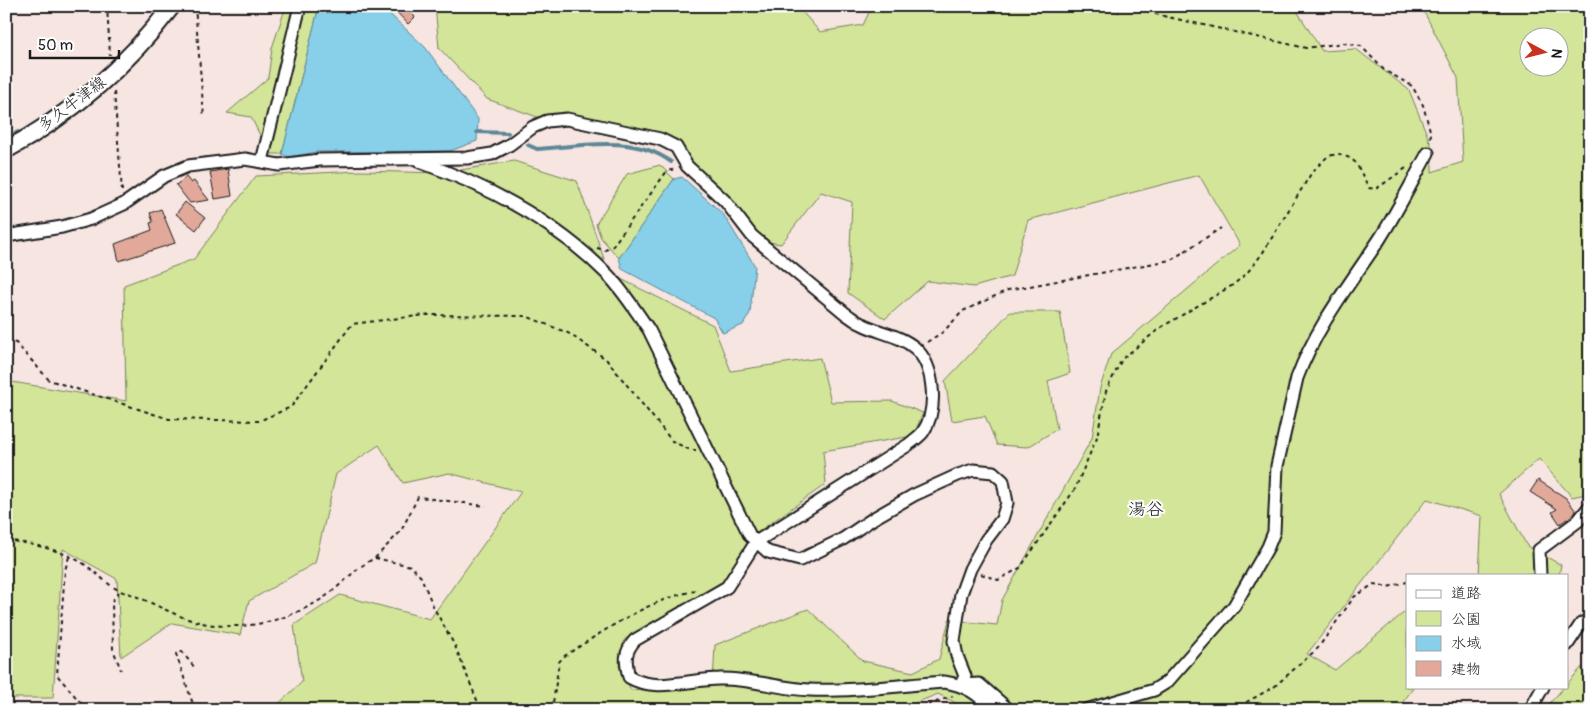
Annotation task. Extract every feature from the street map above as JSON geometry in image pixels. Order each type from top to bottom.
[{"type":"main road","name":"多久牛津線","points":[[6,150],[45,127],[110,76],[134,52],[172,6]]},
{"type":"street","points":[[262,161],[300,6]]},
{"type":"street","points":[[6,236],[69,225],[91,219],[124,204],[164,176],[188,166],[222,161],[262,161],[279,165],[320,160],[467,158],[492,154],[509,145],[533,127],[547,121],[567,119],[660,139],[676,147],[688,166],[725,201],[752,236],[846,314],[862,324],[900,338],[916,349],[927,365],[933,394],[930,413],[923,432],[908,445],[756,542],[727,587],[635,640],[628,648],[625,660],[629,676],[638,682],[651,685],[718,678],[742,679],[773,687],[811,690],[944,682],[961,685],[979,684],[1009,710]]},
{"type":"street","points":[[1086,710],[1154,690],[1166,682],[1234,606],[1253,576],[1274,532],[1277,466],[1302,365],[1316,333],[1380,238],[1428,153]]},
{"type":"street","points":[[411,159],[462,178],[548,225],[578,247],[609,276],[649,330],[750,536],[768,552],[800,560],[843,539],[874,518],[914,495],[973,470],[984,469],[993,472],[1003,481],[1007,503],[1002,519],[986,540],[970,569],[961,594],[954,641],[957,656],[965,676],[961,685]]},
{"type":"street","points":[[1540,574],[1539,550],[1578,521],[1590,506]]},
{"type":"street","points":[[1568,643],[1581,624],[1590,619]]},
{"type":"street","points":[[961,685],[980,696],[993,710]]},
{"type":"street","points":[[1530,710],[1539,691]]},
{"type":"path","points":[[107,6],[110,76],[114,92],[124,204]]},
{"type":"path","points":[[194,6],[204,117]]},
{"type":"path","points":[[1132,6],[1159,15],[1306,48],[1344,43],[1361,46],[1384,70],[1412,86],[1423,105],[1431,134],[1428,153]]},
{"type":"path","points":[[970,569],[998,580],[1020,568],[1075,489],[1097,437],[1106,391],[1122,359],[1160,328],[1233,285],[1246,273],[1262,254],[1312,172],[1328,156],[1339,154],[1350,158],[1356,163],[1369,188],[1376,189],[1407,167]]},
{"type":"path","points":[[595,248],[605,250],[612,247],[667,171],[688,166]]},
{"type":"path","points":[[916,349],[943,332],[963,311],[1008,290],[1171,260],[1220,228]]},
{"type":"path","points":[[6,341],[16,343],[50,380],[168,419],[259,421],[291,407],[352,324],[425,314],[526,316],[568,333],[606,359],[672,441],[690,450],[708,449]]},
{"type":"path","points":[[6,540],[46,547],[69,557],[101,576],[119,592],[128,593],[169,612],[206,624],[252,625],[277,621],[297,614],[338,589],[356,571],[375,558],[401,531],[418,497],[486,506]]},
{"type":"path","points":[[69,557],[65,570],[56,674],[87,710]]},
{"type":"path","points":[[375,558],[411,566],[421,577],[434,608],[455,646],[481,710]]},
{"type":"path","points":[[1232,710],[1274,687],[1318,648],[1354,597],[1374,584],[1388,587],[1406,582]]},
{"type":"path","points":[[552,710],[559,662],[563,657],[630,616],[676,594],[698,590],[715,594]]},
{"type":"path","points":[[119,592],[112,601],[113,649],[121,670]]},
{"type":"path","points":[[195,668],[182,652],[176,654],[195,710]]},
{"type":"path","points":[[913,710],[954,696]]},
{"type":"green space","points":[[286,6],[319,6],[282,154],[269,154],[251,117],[227,113],[268,78],[272,48]]},
{"type":"green space","points":[[435,6],[797,6],[820,32],[863,25],[872,6],[1105,6],[1119,13],[1118,6],[1300,6],[1297,11],[1322,51],[1356,49],[1409,90],[1432,147],[1432,172],[1463,162],[1458,78],[1421,6],[1590,6],[1590,493],[1572,497],[1539,459],[1499,494],[1527,546],[1561,565],[1559,574],[1479,574],[1482,516],[1427,499],[1307,654],[1335,670],[1406,611],[1406,688],[1413,688],[1397,710],[970,710],[938,694],[898,710],[272,710],[302,682],[294,625],[340,595],[430,619],[521,492],[449,473],[403,483],[379,445],[336,474],[315,563],[249,601],[240,635],[172,623],[121,657],[117,579],[63,549],[53,698],[6,698],[6,381],[126,401],[124,285],[194,259],[256,176],[360,171],[443,173],[514,161],[577,181],[609,273],[713,325],[731,371],[820,358],[831,402],[892,401],[923,413],[913,436],[823,451],[826,484],[755,534],[725,580],[625,639],[619,666],[631,690],[713,683],[715,645],[808,609],[863,661],[913,672],[939,659],[949,620],[997,625],[1002,600],[1092,438],[1100,388],[1111,354],[1240,245],[1199,175],[1028,220],[1012,276],[974,287],[928,281],[885,319],[848,293],[852,202],[821,192],[781,244],[749,239],[681,151],[554,123],[487,99],[439,48]]},
{"type":"green space","points":[[12,163],[12,225],[6,226],[6,165]]},
{"type":"green space","points":[[660,165],[674,179],[619,258],[601,238],[596,224],[627,174]]},
{"type":"green space","points":[[1010,312],[1060,312],[1070,373],[1048,381],[1057,429],[1028,447],[997,445],[985,416],[952,421],[945,381]]},
{"type":"green space","points":[[1582,667],[1590,692],[1590,710],[1544,710],[1563,688],[1568,688],[1568,683]]},
{"type":"water","points":[[319,6],[381,6],[425,47],[478,119],[477,141],[450,151],[317,152],[288,157],[282,154]]},
{"type":"water","points":[[682,177],[723,214],[755,266],[750,313],[743,325],[723,333],[714,318],[622,269],[619,258],[674,179]]},
{"type":"building","points":[[391,6],[404,6],[415,17],[408,24]]},
{"type":"building","points":[[228,169],[232,196],[215,199],[210,172]]},
{"type":"building","points":[[186,177],[191,183],[194,181],[209,200],[190,203],[176,185]]},
{"type":"building","points":[[185,202],[205,218],[196,230],[176,214]]},
{"type":"building","points":[[161,209],[175,243],[119,261],[115,244],[152,230],[150,223],[153,222],[150,213]]},
{"type":"building","points":[[1538,480],[1566,498],[1576,511],[1575,513],[1560,524],[1552,512],[1557,509],[1530,492]]},
{"type":"waterway","points":[[6,138],[18,132]]},
{"type":"waterway","points":[[477,132],[508,133]]},
{"type":"waterway","points":[[528,145],[537,149],[589,144],[624,145],[656,153],[671,162]]},
{"type":"district","name":"湯谷","points":[[1146,509]]}]
